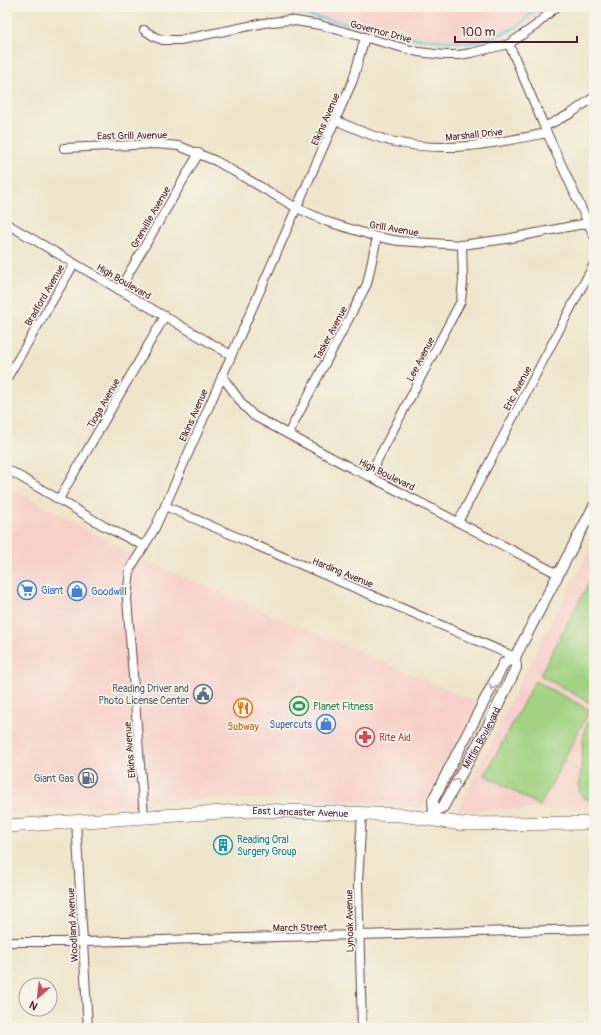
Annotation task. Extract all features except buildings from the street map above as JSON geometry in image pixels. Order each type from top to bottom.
[{"type":"main road","name":"East Lancaster Avenue","points":[[7,826],[255,810],[432,815],[462,824],[594,823]]},
{"type":"street","name":"Governor Drive","points":[[144,30],[163,40],[180,40],[264,23],[289,20],[320,25],[406,49],[444,55],[471,53],[509,44],[535,26],[556,7]]},
{"type":"street","name":"Elkins Avenue","points":[[144,816],[127,599],[130,569],[154,530],[297,208],[353,80],[365,37]]},
{"type":"street","points":[[509,44],[545,130],[594,236]]},
{"type":"street","name":"Marshall Drive","points":[[335,120],[370,135],[388,140],[434,148],[459,148],[486,145],[545,130],[594,97]]},
{"type":"street","name":"East Grill Avenue","points":[[64,148],[167,144],[179,146],[198,153]]},
{"type":"street","name":"Grill Avenue","points":[[198,153],[297,208],[328,222],[377,237],[415,243],[462,245],[506,239],[588,223]]},
{"type":"street","name":"Granville Avenue","points":[[120,290],[198,153]]},
{"type":"street","name":"High Boulevard","points":[[7,224],[231,355]]},
{"type":"street","name":"Tasker Avenue","points":[[288,434],[367,284],[377,237]]},
{"type":"street","name":"Lee Avenue","points":[[369,476],[461,301],[463,281],[462,245]]},
{"type":"street","name":"Bradford Avenue","points":[[7,378],[74,264]]},
{"type":"street","name":"Eric Avenue","points":[[458,522],[594,264]]},
{"type":"street","name":"Tioga Avenue","points":[[59,499],[165,316]]},
{"type":"street","name":"High Boulevard","points":[[222,376],[243,405],[254,416],[353,469],[558,574]]},
{"type":"street","points":[[7,469],[104,526],[144,546]]},
{"type":"street","name":"Harding Avenue","points":[[165,506],[515,657]]},
{"type":"street","name":"Mifflin Boulevard","points":[[432,815],[433,800],[504,663],[515,657],[594,506]]},
{"type":"street","name":"Lynoak Avenue","points":[[362,813],[358,882],[362,1028]]},
{"type":"street","name":"Woodland Avenue","points":[[76,821],[88,1028]]},
{"type":"street","name":"March Street","points":[[7,942],[83,942],[359,936],[594,929]]},
{"type":"shaded area","points":[[276,7],[544,7],[535,18],[480,44],[390,34]]},
{"type":"shaded area","points":[[7,486],[131,554],[477,702],[422,808],[351,800],[200,799],[7,813]]},
{"type":"shaded area","points":[[594,541],[594,808],[458,810],[519,684]]},
{"type":"green space","points":[[590,581],[594,583],[594,705],[540,675]]},
{"type":"green space","points":[[535,681],[590,710],[540,806],[485,775]]},
{"type":"green space","points":[[593,714],[594,799],[585,799],[579,793],[584,730]]},
{"type":"waterway","points":[[277,7],[409,38],[468,43],[494,37],[515,28],[523,22],[536,7]]},
{"type":"place","name":"Giant","points":[[27,590]]},
{"type":"place","name":"Goodwill","points":[[77,591]]},
{"type":"place","name":"Reading Driver and Photo License Center","points":[[203,694]]},
{"type":"place","name":"Planet Fitness","points":[[299,706]]},
{"type":"place","name":"Subway","points":[[243,708]]},
{"type":"place","name":"Supercuts","points":[[326,724]]},
{"type":"place","name":"Rite Aid","points":[[365,737]]},
{"type":"place","name":"Giant Gas","points":[[88,778]]},
{"type":"place","name":"Reading Oral Surgery Group","points":[[223,845]]}]
